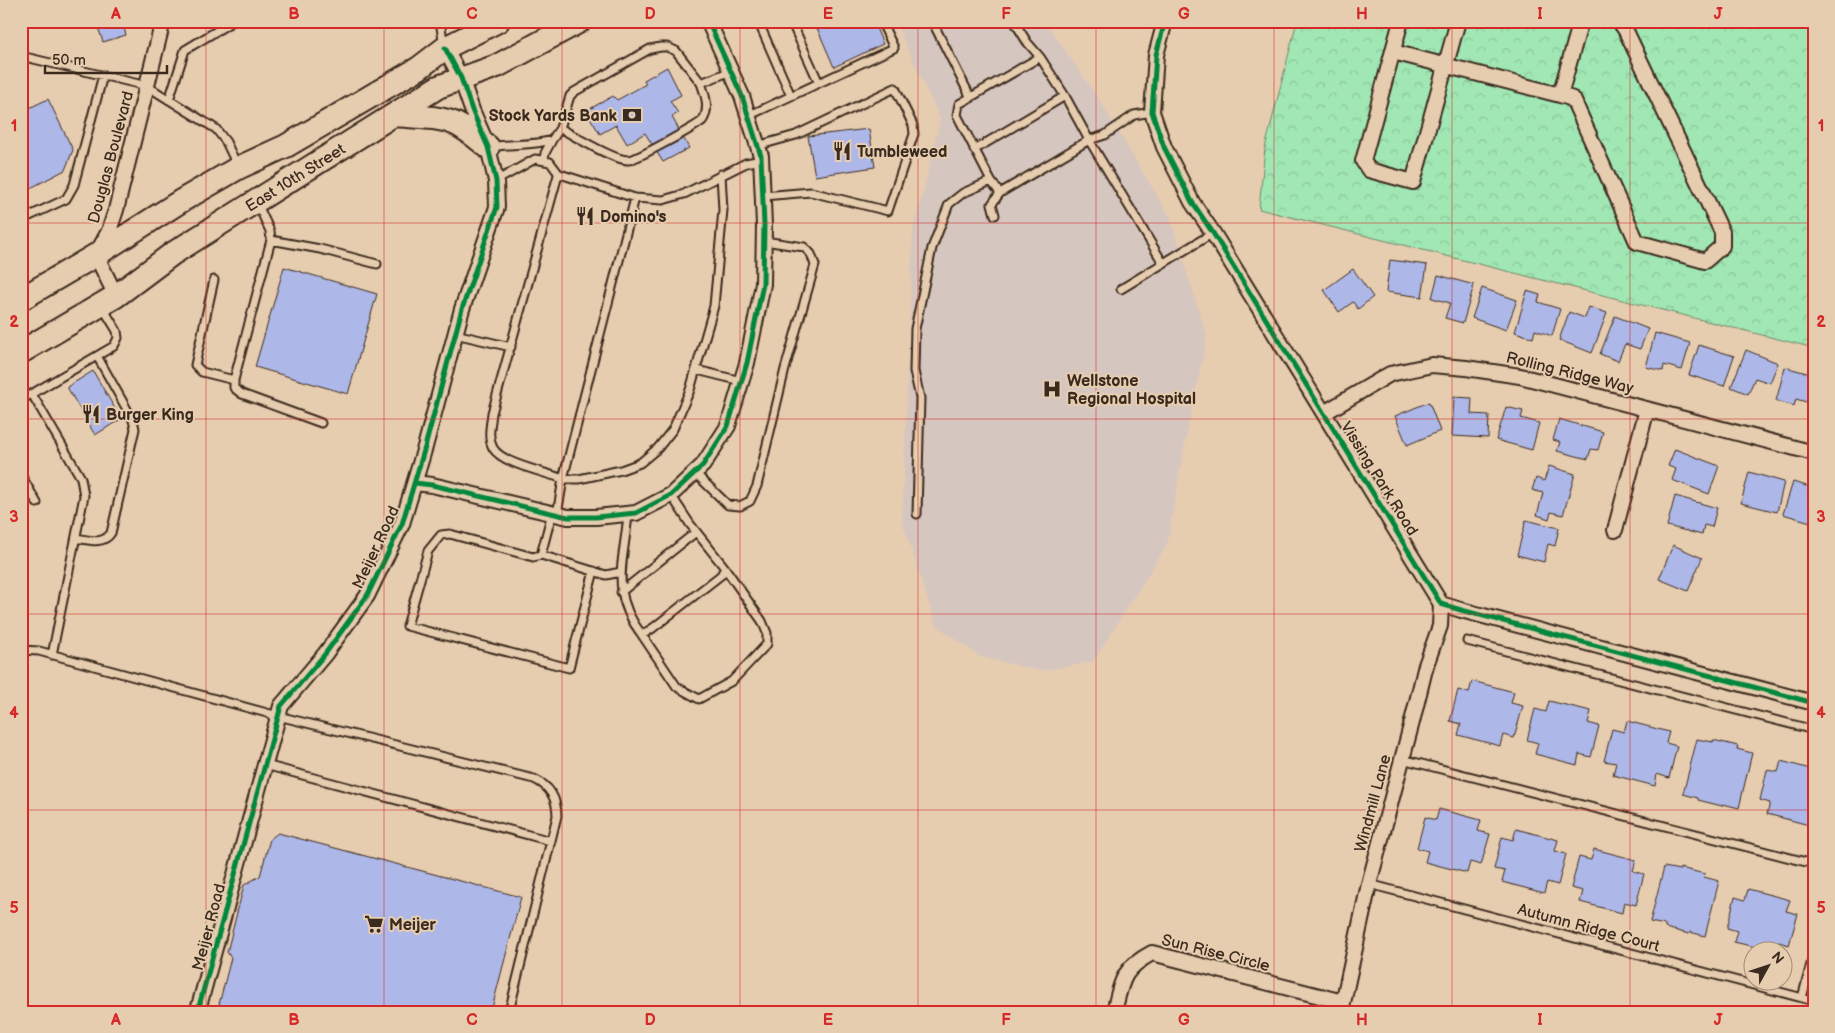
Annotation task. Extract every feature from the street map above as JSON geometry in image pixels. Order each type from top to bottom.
[{"type":"main road","name":"East 10th Street","points":[[22,297],[96,255],[181,201],[238,168],[286,146],[418,68],[445,48],[498,21]]},
{"type":"main road","name":"East 10th Street","points":[[21,352],[109,300],[172,254],[438,87],[497,66],[580,21]]},
{"type":"main road","points":[[394,115],[452,122],[488,147]]},
{"type":"street","name":"Douglas Boulevard","points":[[96,255],[109,231],[116,210],[162,21]]},
{"type":"street","points":[[414,483],[432,485],[568,517],[596,518],[636,513],[671,495],[703,465],[728,426],[746,363],[763,284],[763,196],[759,153],[748,116],[731,71],[708,21]]},
{"type":"street","name":"Vissing Park Road","points":[[1165,21],[1156,55],[1152,112],[1164,147],[1192,202],[1213,233],[1441,604]]},
{"type":"street","points":[[1401,21],[1363,161],[1369,170],[1413,182],[1458,21]]},
{"type":"street","points":[[1560,95],[1581,21]]},
{"type":"street","points":[[1393,52],[1573,99],[1637,242],[1705,261],[1722,246],[1722,232],[1619,21]]},
{"type":"street","name":"Meijer Road","points":[[198,1011],[281,706],[325,654],[367,596],[402,524],[462,309],[497,207],[496,181],[488,147],[461,78],[445,48]]},
{"type":"street","points":[[96,255],[109,300]]},
{"type":"street","name":"Rolling Ridge Way","points":[[1324,413],[1390,374],[1432,365],[1520,376],[1814,452]]},
{"type":"street","points":[[1615,530],[1647,409]]},
{"type":"street","points":[[1441,604],[1814,703]]},
{"type":"street","name":"Windmill Lane","points":[[1342,1007],[1370,884],[1426,665],[1440,626],[1441,604]]},
{"type":"street","name":"Sun Rise Circle","points":[[1114,1012],[1122,980],[1135,962],[1152,953],[1342,1007]]},
{"type":"lane","points":[[169,100],[185,50],[233,21]]},
{"type":"lane","points":[[440,21],[445,48]]},
{"type":"lane","points":[[758,21],[791,96]]},
{"type":"lane","points":[[791,21],[819,83]]},
{"type":"lane","points":[[748,116],[894,48],[881,21]]},
{"type":"lane","points":[[932,21],[971,98]]},
{"type":"lane","points":[[1014,21],[1065,96],[1089,140],[1163,262]]},
{"type":"lane","points":[[544,160],[545,153],[560,128],[570,96],[650,49],[667,47],[676,51],[701,83],[707,108],[702,121],[644,154],[629,160],[610,154],[560,128]]},
{"type":"lane","points":[[21,56],[147,86],[216,129],[226,142],[238,168]]},
{"type":"lane","points":[[1000,193],[991,182],[957,116],[959,104],[1040,57]]},
{"type":"lane","points":[[701,83],[731,71]]},
{"type":"lane","points":[[21,220],[66,200],[74,185],[103,75]]},
{"type":"lane","points":[[496,181],[527,162],[535,159],[544,160],[550,162],[559,174],[636,198],[663,200],[684,194],[746,163],[759,153],[895,88],[912,125],[914,134],[888,211],[811,192],[763,196]]},
{"type":"lane","points":[[974,150],[1065,96]]},
{"type":"lane","points":[[995,215],[992,204],[1000,193],[1089,140],[1105,135],[1134,115],[1152,112]]},
{"type":"lane","points":[[488,147],[514,143],[532,145],[552,140]]},
{"type":"lane","points":[[559,174],[492,413],[489,433],[492,447],[498,454],[521,466],[548,472],[563,478],[580,479],[621,470],[640,463],[658,448],[673,429],[690,390],[714,306],[723,210],[721,174]]},
{"type":"lane","points":[[917,514],[920,398],[914,371],[914,329],[932,248],[949,204],[963,193],[991,182]]},
{"type":"lane","points":[[541,555],[555,514],[636,198]]},
{"type":"lane","points":[[256,200],[270,231],[271,240],[234,380],[234,388],[242,394],[321,423]]},
{"type":"lane","points":[[1121,289],[1213,233]]},
{"type":"lane","points":[[271,240],[320,248],[377,264]]},
{"type":"lane","points":[[694,473],[728,505],[740,506],[750,501],[757,486],[785,369],[815,265],[804,247],[764,241]]},
{"type":"lane","points":[[214,280],[195,365],[202,372],[234,380]]},
{"type":"lane","points":[[21,400],[114,346],[118,338],[109,300]]},
{"type":"lane","points":[[455,334],[511,347]]},
{"type":"lane","points":[[76,538],[101,541],[111,534],[135,429],[133,420],[97,356]]},
{"type":"lane","points":[[696,370],[741,381]]},
{"type":"lane","points":[[32,394],[81,478],[84,496],[52,654]]},
{"type":"lane","points":[[21,475],[36,503]]},
{"type":"lane","points":[[628,514],[621,572],[621,592],[626,610],[677,687],[700,699],[732,681],[767,644],[767,633],[762,621],[671,495]]},
{"type":"lane","points":[[621,592],[696,532]]},
{"type":"lane","points":[[594,571],[569,668],[407,626],[428,551],[440,535],[450,534],[533,557],[541,555],[594,571],[606,575],[621,572]]},
{"type":"lane","points":[[642,635],[721,575],[725,568]]},
{"type":"lane","points":[[1467,641],[1814,730]]},
{"type":"lane","points":[[21,650],[52,654],[278,716],[542,782],[555,799],[557,816],[509,1012]]},
{"type":"lane","points":[[1402,759],[1814,864]]},
{"type":"lane","points":[[265,764],[551,841]]},
{"type":"lane","name":"Autumn Ridge Court","points":[[1370,884],[1814,1001]]},
{"type":"lane","points":[[1802,998],[1814,953]]},
{"type":"shaded area","name":"Wellstone Regional Hospital","points":[[895,21],[1045,21],[1100,101],[1170,217],[1207,337],[1185,442],[1167,545],[1093,662],[1041,671],[980,657],[936,625],[902,521],[913,229],[940,119]]},
{"type":"green space","points":[[1297,21],[1814,21],[1814,348],[1259,209],[1265,148]]},
{"type":"building","points":[[96,21],[122,21],[126,35],[103,42]]},
{"type":"building","points":[[814,21],[873,21],[883,44],[834,67]]},
{"type":"building","name":"Stock Yards Bank","points":[[667,67],[681,95],[670,101],[678,113],[672,117],[689,148],[663,162],[645,133],[627,144],[616,125],[600,134],[586,111],[613,96],[617,100],[646,84],[644,80]]},
{"type":"building","points":[[48,99],[73,150],[65,170],[21,193],[21,112]]},
{"type":"building","name":"Tumbleweed","points":[[869,129],[875,167],[815,176],[808,136]]},
{"type":"building","points":[[1390,260],[1427,265],[1422,297],[1386,292]]},
{"type":"building","points":[[284,267],[377,294],[348,394],[255,367]]},
{"type":"building","points":[[1353,269],[1373,297],[1358,309],[1353,302],[1339,312],[1324,290]]},
{"type":"building","points":[[1438,275],[1474,285],[1463,323],[1445,318],[1450,303],[1432,298]]},
{"type":"building","points":[[1482,288],[1517,300],[1506,330],[1472,318]]},
{"type":"building","points":[[1527,291],[1540,295],[1538,302],[1560,309],[1552,336],[1535,330],[1533,338],[1515,332]]},
{"type":"building","points":[[1589,307],[1607,313],[1592,353],[1559,340],[1569,312],[1585,318]]},
{"type":"building","points":[[1615,316],[1648,329],[1640,349],[1625,344],[1618,361],[1600,354]]},
{"type":"building","points":[[1655,333],[1690,343],[1682,370],[1664,365],[1663,371],[1646,367]]},
{"type":"building","points":[[1699,345],[1734,356],[1724,386],[1689,375]]},
{"type":"building","points":[[1746,350],[1778,363],[1770,383],[1755,378],[1748,394],[1731,387]]},
{"type":"building","points":[[1785,367],[1814,375],[1813,404],[1796,399],[1794,406],[1776,401]]},
{"type":"building","points":[[93,371],[121,419],[95,435],[67,387]]},
{"type":"building","points":[[1454,397],[1472,398],[1471,414],[1489,415],[1488,438],[1452,436]]},
{"type":"building","points":[[1429,402],[1440,431],[1407,445],[1395,416]]},
{"type":"building","points":[[1506,407],[1523,411],[1521,418],[1539,423],[1532,450],[1496,440]]},
{"type":"building","points":[[1559,419],[1603,432],[1598,450],[1591,449],[1588,459],[1557,451],[1560,442],[1553,440]]},
{"type":"building","points":[[1675,449],[1719,466],[1709,494],[1672,480],[1676,469],[1668,466]]},
{"type":"building","points":[[1549,466],[1575,474],[1563,515],[1551,512],[1549,519],[1537,515],[1543,493],[1532,490],[1536,478],[1544,481]]},
{"type":"building","points":[[1749,472],[1784,482],[1777,512],[1741,503]]},
{"type":"building","points":[[1793,482],[1810,487],[1808,493],[1814,495],[1814,523],[1783,514]]},
{"type":"building","points":[[1675,496],[1717,508],[1712,527],[1704,525],[1702,535],[1667,526]]},
{"type":"building","points":[[1526,520],[1559,528],[1555,546],[1548,544],[1544,562],[1517,555]]},
{"type":"building","points":[[1673,545],[1702,558],[1688,591],[1659,579]]},
{"type":"building","points":[[1472,681],[1514,692],[1511,703],[1523,706],[1514,738],[1503,735],[1500,746],[1458,735],[1461,724],[1450,721],[1458,690],[1469,693]]},
{"type":"building","points":[[1549,701],[1591,711],[1588,723],[1599,726],[1591,757],[1579,754],[1577,765],[1535,754],[1538,743],[1527,740],[1535,709],[1546,712]]},
{"type":"building","points":[[1627,721],[1669,732],[1666,743],[1677,746],[1669,778],[1657,774],[1655,786],[1613,775],[1616,763],[1604,761],[1612,729],[1624,732]]},
{"type":"building","points":[[1697,739],[1713,742],[1713,740],[1738,746],[1737,749],[1752,753],[1739,808],[1698,800],[1698,798],[1683,794]]},
{"type":"building","points":[[1781,761],[1814,770],[1814,815],[1812,814],[1809,825],[1767,814],[1770,803],[1760,800],[1767,770],[1778,772]]},
{"type":"building","points":[[1439,809],[1481,820],[1478,831],[1490,834],[1481,865],[1470,862],[1467,873],[1425,862],[1428,851],[1417,848],[1425,817],[1436,820]]},
{"type":"building","points":[[1516,829],[1558,840],[1555,851],[1566,854],[1558,885],[1547,882],[1544,893],[1502,882],[1505,871],[1494,869],[1502,837],[1513,840]]},
{"type":"building","name":"Meijer","points":[[278,833],[521,897],[491,1012],[217,1012],[231,958],[227,952],[244,885],[260,876],[270,839]]},
{"type":"building","points":[[1594,849],[1636,860],[1633,871],[1644,874],[1636,905],[1624,902],[1622,913],[1580,902],[1583,891],[1571,888],[1579,857],[1591,860]]},
{"type":"building","points":[[1664,867],[1680,870],[1680,868],[1705,874],[1704,877],[1719,881],[1705,936],[1665,928],[1665,925],[1650,922]]},
{"type":"building","points":[[1748,889],[1790,900],[1786,911],[1798,914],[1790,940],[1742,940],[1742,944],[1734,942],[1737,931],[1727,928],[1735,897],[1745,900]]},
{"type":"cycle path","points":[[415,483],[432,485],[568,517],[596,517],[636,513],[671,495],[703,465],[728,426],[747,363],[763,284],[764,225],[761,156],[742,96],[708,21]]},
{"type":"cycle path","points":[[1165,21],[1156,55],[1152,112],[1164,147],[1192,202],[1213,233],[1441,604],[1814,703]]},
{"type":"cycle path","points":[[198,1010],[281,706],[325,654],[367,596],[402,524],[462,309],[497,207],[496,181],[488,147],[461,78],[445,48]]},
{"type":"place","name":"Stock Yards Bank","points":[[632,115]]},
{"type":"place","name":"Tumbleweed","points":[[842,151]]},
{"type":"place","name":"Domino's","points":[[585,216]]},
{"type":"place","name":"Wellstone Regional Hospital","points":[[1052,389]]},
{"type":"place","name":"Burger King","points":[[91,414]]},
{"type":"place","name":"Meijer","points":[[374,924]]}]
